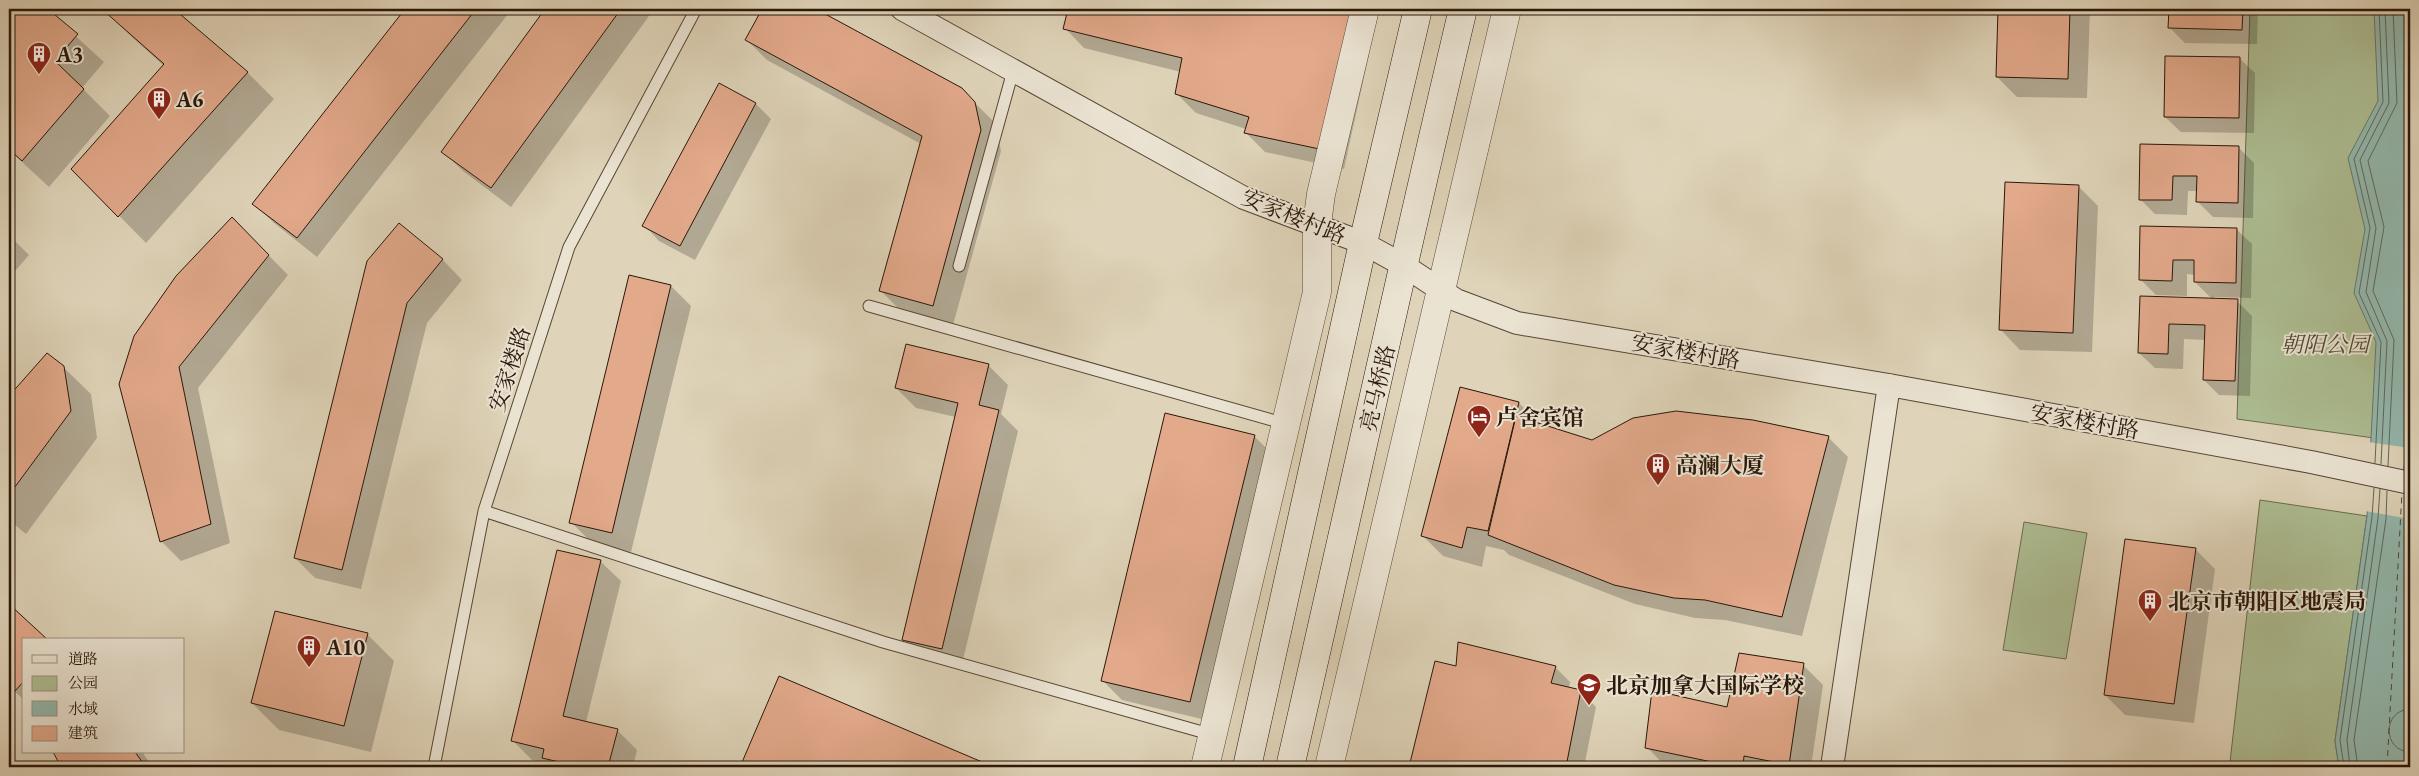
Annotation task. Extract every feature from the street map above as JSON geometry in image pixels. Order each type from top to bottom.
[{"type":"street","name":"安家楼村路","points":[[902,9],[1244,198],[1317,224],[1363,243],[1403,265],[1441,292],[1456,300],[1517,323],[1889,385],[2354,470],[2410,483]]},
{"type":"street","points":[[1205,767],[1317,292],[1317,224],[1321,194],[1365,9]]},
{"type":"street","name":"亮马桥路","points":[[1247,767],[1363,243],[1418,9]]},
{"type":"street","name":"亮马桥路","points":[[1290,767],[1393,320],[1403,265],[1463,9]]},
{"type":"street","points":[[1329,767],[1441,292],[1447,257],[1507,9]]},
{"type":"street","points":[[1832,767],[1889,385]]},
{"type":"lane","name":"安家楼路","points":[[434,767],[484,511],[569,247],[696,9]]},
{"type":"lane","points":[[959,266],[1013,71]]},
{"type":"lane","points":[[869,306],[1286,424]]},
{"type":"lane","points":[[484,511],[883,642],[1213,734]]},
{"type":"green space","name":"朝阳公园","points":[[2250,9],[2410,9],[2410,443],[2237,419]]},
{"type":"green space","points":[[2260,500],[2367,516],[2335,741],[2339,767],[2226,767],[2230,762]]},
{"type":"green space","points":[[2024,522],[2087,533],[2066,659],[2003,650]]},
{"type":"water","points":[[2374,9],[2410,9],[2410,719],[2408,729],[2408,767],[2339,767],[2335,741],[2367,516],[2376,342],[2354,293],[2365,229],[2348,158],[2378,101]]},
{"type":"pier","points":[[2368,442],[2410,448],[2410,519],[2365,511]]},
{"type":"building","name":"A3","points":[[15,9],[48,9],[78,34],[55,61],[84,89],[22,161],[9,149],[9,15]]},
{"type":"building","name":"A6","points":[[105,9],[174,9],[248,72],[118,217],[71,169],[164,64],[104,11]]},
{"type":"building","points":[[405,9],[476,9],[297,238],[252,204]]},
{"type":"building","points":[[545,9],[621,9],[491,188],[441,152]]},
{"type":"building","points":[[762,9],[816,9],[962,88],[975,102],[981,130],[933,306],[879,291],[922,136],[745,40]]},
{"type":"building","points":[[1068,9],[1355,9],[1324,150],[1244,133],[1249,117],[1175,94],[1182,58],[1063,29]]},
{"type":"building","points":[[1998,9],[2070,9],[2068,79],[1996,77]]},
{"type":"building","points":[[2169,9],[2243,9],[2242,30],[2168,28]]},
{"type":"building","points":[[2165,56],[2240,57],[2239,118],[2164,117]]},
{"type":"building","points":[[719,83],[756,103],[680,246],[642,226]]},
{"type":"building","points":[[2140,144],[2239,146],[2238,203],[2196,202],[2197,176],[2173,176],[2172,200],[2139,200]]},
{"type":"building","points":[[2005,182],[2079,185],[2073,333],[1999,330]]},
{"type":"building","points":[[232,217],[269,255],[179,367],[211,524],[160,542],[119,384],[134,336],[176,276]]},
{"type":"building","points":[[399,223],[443,259],[407,303],[342,570],[294,558],[367,261]]},
{"type":"building","points":[[2140,226],[2237,228],[2236,283],[2194,282],[2194,260],[2173,260],[2172,281],[2139,280]]},
{"type":"building","points":[[629,275],[671,285],[612,533],[569,523]]},
{"type":"building","points":[[2140,296],[2238,299],[2235,381],[2203,380],[2205,325],[2169,324],[2168,354],[2138,353]]},
{"type":"building","points":[[906,344],[989,364],[979,405],[999,410],[942,649],[902,640],[958,403],[895,388]]},
{"type":"building","points":[[47,353],[64,366],[71,411],[9,495],[9,396]]},
{"type":"building","points":[[1460,387],[1519,402],[1488,531],[1467,527],[1462,548],[1421,536]]},
{"type":"building","name":"高澜大厦","points":[[1676,411],[1753,420],[1829,436],[1782,617],[1705,600],[1674,598],[1614,585],[1488,535],[1516,416],[1592,440],[1633,418]]},
{"type":"building","points":[[1165,413],[1255,435],[1190,702],[1101,681]]},
{"type":"building","name":"北京市朝阳区地震局","points":[[2125,539],[2196,548],[2174,704],[2104,695]]},
{"type":"building","points":[[557,550],[601,560],[563,716],[618,729],[608,767],[581,767],[542,758],[544,749],[511,741]]},
{"type":"building","points":[[9,604],[46,638],[22,638],[22,683],[15,691],[9,685]]},
{"type":"building","name":"A10","points":[[275,611],[368,633],[344,726],[251,703]]},
{"type":"building","points":[[1458,642],[1556,666],[1551,683],[1581,690],[1566,767],[1409,767],[1435,661],[1456,666]]},
{"type":"building","points":[[1739,653],[1804,663],[1789,765],[1744,756],[1743,767],[1736,767],[1645,748],[1652,690],[1727,707]]},
{"type":"building","points":[[779,676],[994,767],[740,767]]},
{"type":"building","points":[[54,754],[136,754],[146,767],[61,767]]},
{"type":"ferry route","points":[[2404,471],[2410,349]]},
{"type":"ferry route","points":[[2387,767],[2402,492]]},
{"type":"place","name":"A3","points":[[39,75]]},
{"type":"place","name":"A6","points":[[159,120]]},
{"type":"place","name":"卢舍宾馆","points":[[1479,438]]},
{"type":"place","name":"高澜大厦","points":[[1658,486]]},
{"type":"place","name":"北京市朝阳区地震局","points":[[2150,622]]},
{"type":"place","name":"A10","points":[[309,668]]},
{"type":"place","name":"北京加拿大国际学校","points":[[1589,706]]}]
